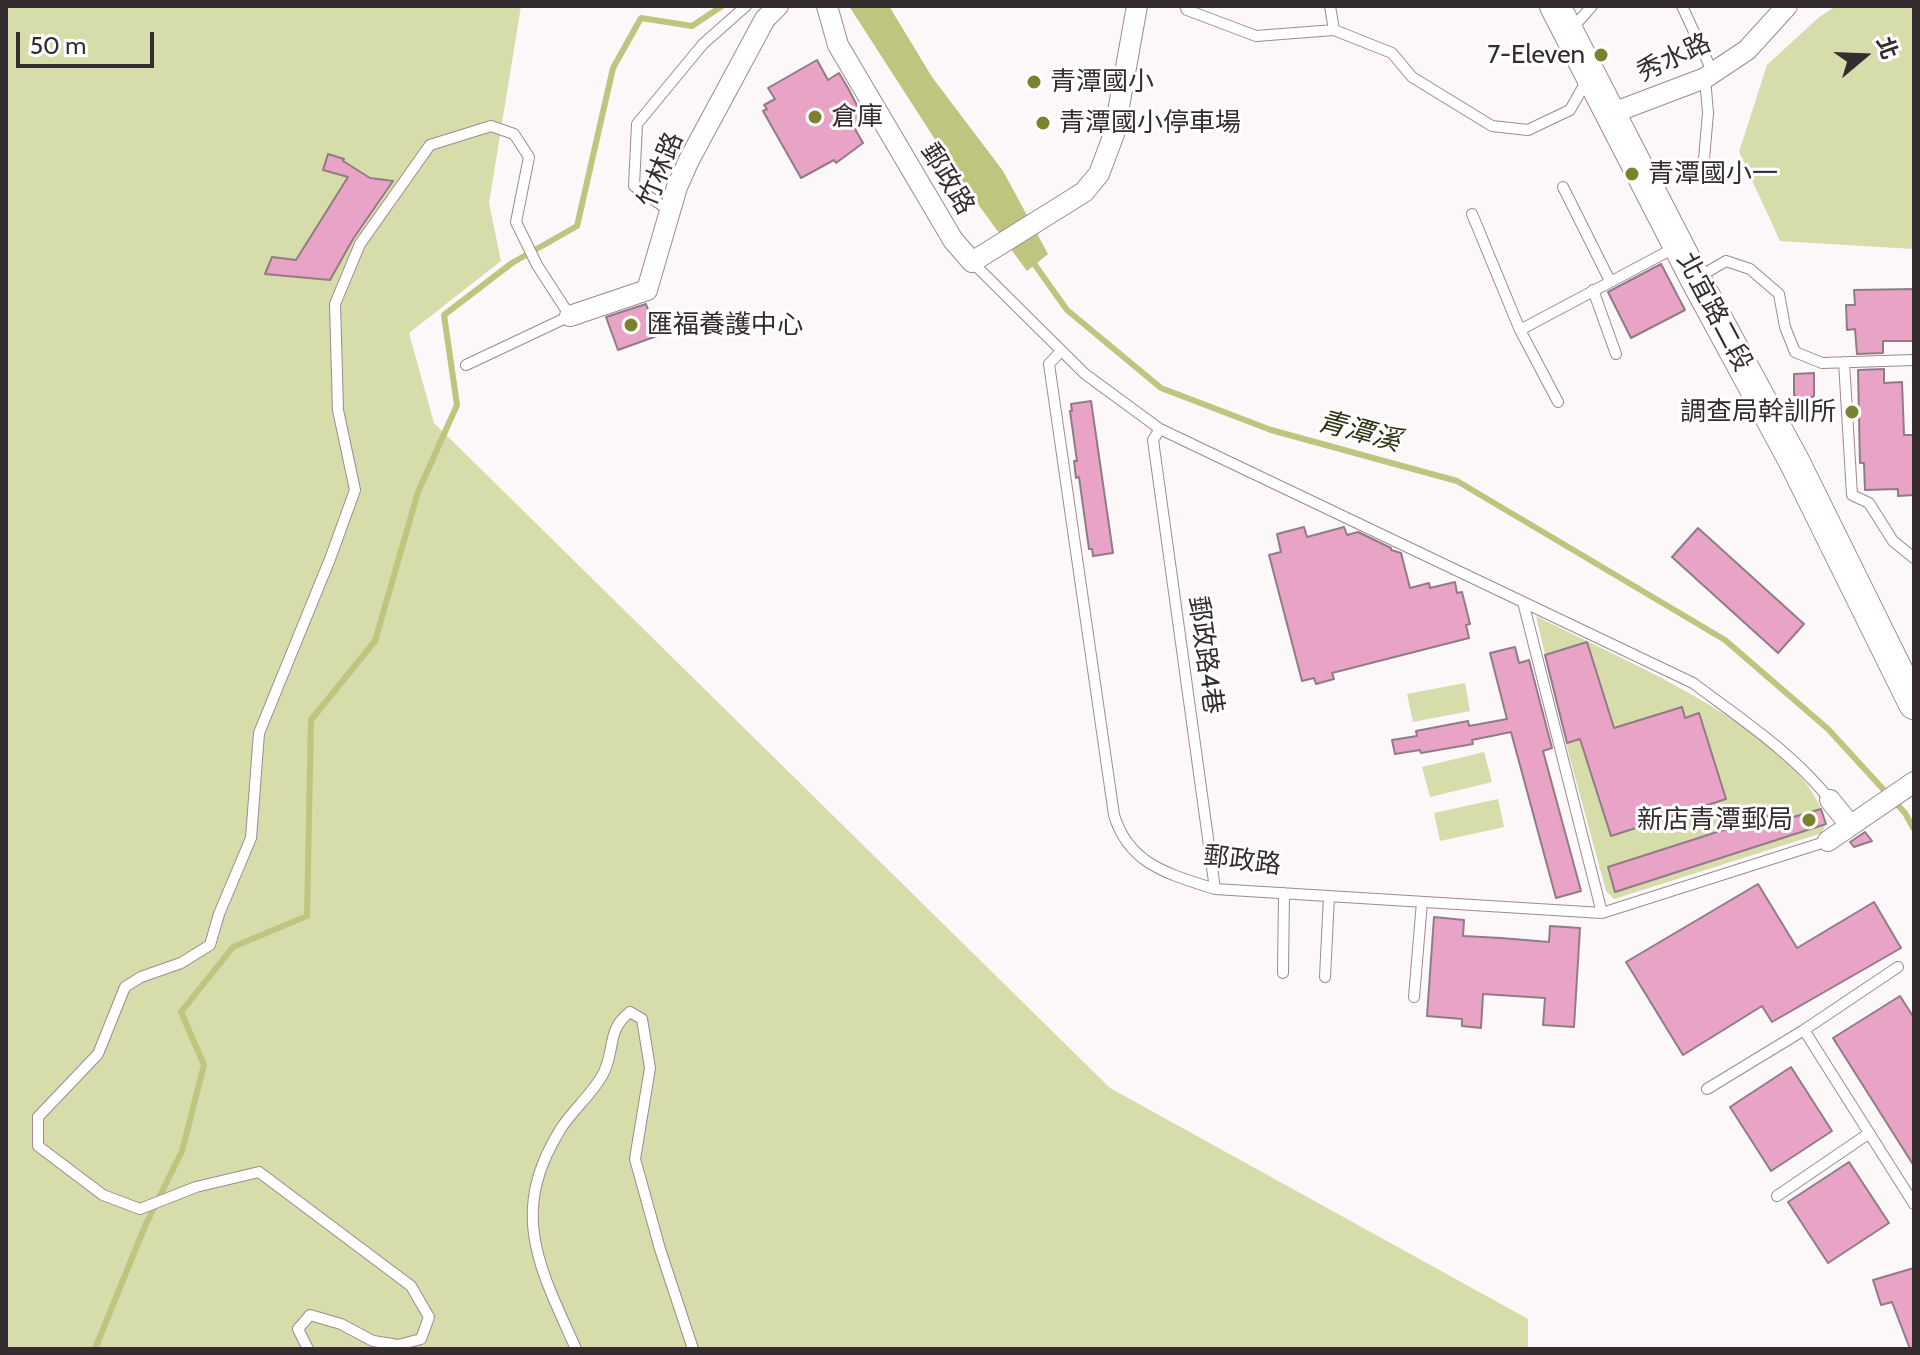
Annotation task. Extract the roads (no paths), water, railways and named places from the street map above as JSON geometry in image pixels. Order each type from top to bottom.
[{"type":"main road","name":"北宜路二段","points":[[1562,19],[1696,280],[1794,461],[1914,704]]},
{"type":"street","name":"竹林路","points":[[570,316],[647,290],[670,211],[689,160],[765,19],[778,6]]},
{"type":"street","name":"郵政路","points":[[827,6],[838,45],[953,240],[972,262]]},
{"type":"street","points":[[972,262],[1084,192],[1099,174],[1114,134],[1137,6]]},
{"type":"street","name":"秀水路","points":[[1610,114],[1709,76],[1747,50],[1787,6]]},
{"type":"street","points":[[1857,821],[1914,782]]},
{"type":"street","name":"郵政路","points":[[1828,841],[1857,821],[1830,800]]},
{"type":"lane","points":[[670,211],[634,186],[637,124],[703,44],[746,6]]},
{"type":"lane","points":[[1185,6],[1187,10],[1256,36],[1334,30],[1392,53],[1412,77],[1492,126],[1528,130],[1570,110],[1590,75]]},
{"type":"lane","points":[[1330,6],[1334,30]]},
{"type":"lane","points":[[1562,19],[1592,6]]},
{"type":"lane","points":[[1682,6],[1709,76],[1704,159]]},
{"type":"lane","points":[[308,1349],[298,1329],[310,1315],[341,1324],[373,1341],[398,1345],[421,1339],[429,1317],[411,1286],[259,1172],[196,1187],[140,1209],[103,1195],[38,1146],[38,1117],[98,1054],[125,987],[141,977],[181,963],[210,945],[219,914],[251,838],[259,733],[355,490],[338,410],[335,304],[360,244],[430,145],[491,126],[514,134],[529,157],[516,222],[537,265],[570,316],[466,365]]},
{"type":"lane","points":[[1563,187],[1610,281]]},
{"type":"lane","points":[[1472,214],[1520,330],[1558,402]]},
{"type":"lane","points":[[1520,330],[1679,245]]},
{"type":"lane","points":[[1696,280],[1726,261],[1750,269],[1779,294],[1785,327],[1795,352],[1822,363],[1914,360]]},
{"type":"lane","name":"郵政路","points":[[972,262],[1085,374],[1160,429],[1693,683],[1762,734],[1817,783],[1830,800]]},
{"type":"lane","points":[[1593,290],[1616,354]]},
{"type":"lane","name":"郵政路","points":[[1061,351],[1049,364],[1114,815],[1120,835],[1129,848],[1164,873],[1215,889],[1602,913],[1828,841]]},
{"type":"lane","points":[[1844,362],[1852,495],[1869,503],[1893,541],[1914,558]]},
{"type":"lane","name":"郵政路4巷","points":[[1160,429],[1153,440],[1215,889]]},
{"type":"lane","points":[[1523,602],[1602,913]]},
{"type":"lane","points":[[1283,973],[1284,893]]},
{"type":"lane","points":[[1325,977],[1329,896]]},
{"type":"lane","points":[[1414,997],[1422,902]]},
{"type":"lane","points":[[1707,1089],[1804,1030],[1898,967]]},
{"type":"lane","points":[[576,1349],[541,1269],[531,1215],[539,1169],[561,1129],[604,1073],[617,1022],[630,1012],[642,1019],[650,1068],[635,1159],[693,1349]]},
{"type":"lane","points":[[1804,1030],[1914,1204]]},
{"type":"lane","points":[[1777,1196],[1868,1134]]},
{"type":"waterway","points":[[95,1349],[145,1226],[182,1151],[204,1065],[181,1012],[233,947],[307,916],[311,720],[375,641],[418,492],[457,405],[444,315],[512,263],[577,226],[613,68],[641,18],[692,26],[722,6]]},
{"type":"waterway","name":"青潭溪","points":[[1030,258],[1067,310],[1161,388],[1271,430],[1457,481],[1725,640],[1828,729],[1905,813],[1914,829]]},
{"type":"place","name":"7-Eleven","points":[[1601,55]]},
{"type":"place","name":"青潭國小","points":[[1034,82]]},
{"type":"place","name":"倉庫","points":[[815,117]]},
{"type":"place","name":"青潭國小停車場","points":[[1043,123]]},
{"type":"place","name":"青潭國小一","points":[[1632,174]]},
{"type":"place","name":"匯福養護中心","points":[[631,325]]},
{"type":"place","name":"調查局幹訓所","points":[[1852,412]]},
{"type":"place","name":"新店青潭郵局","points":[[1809,820]]}]
